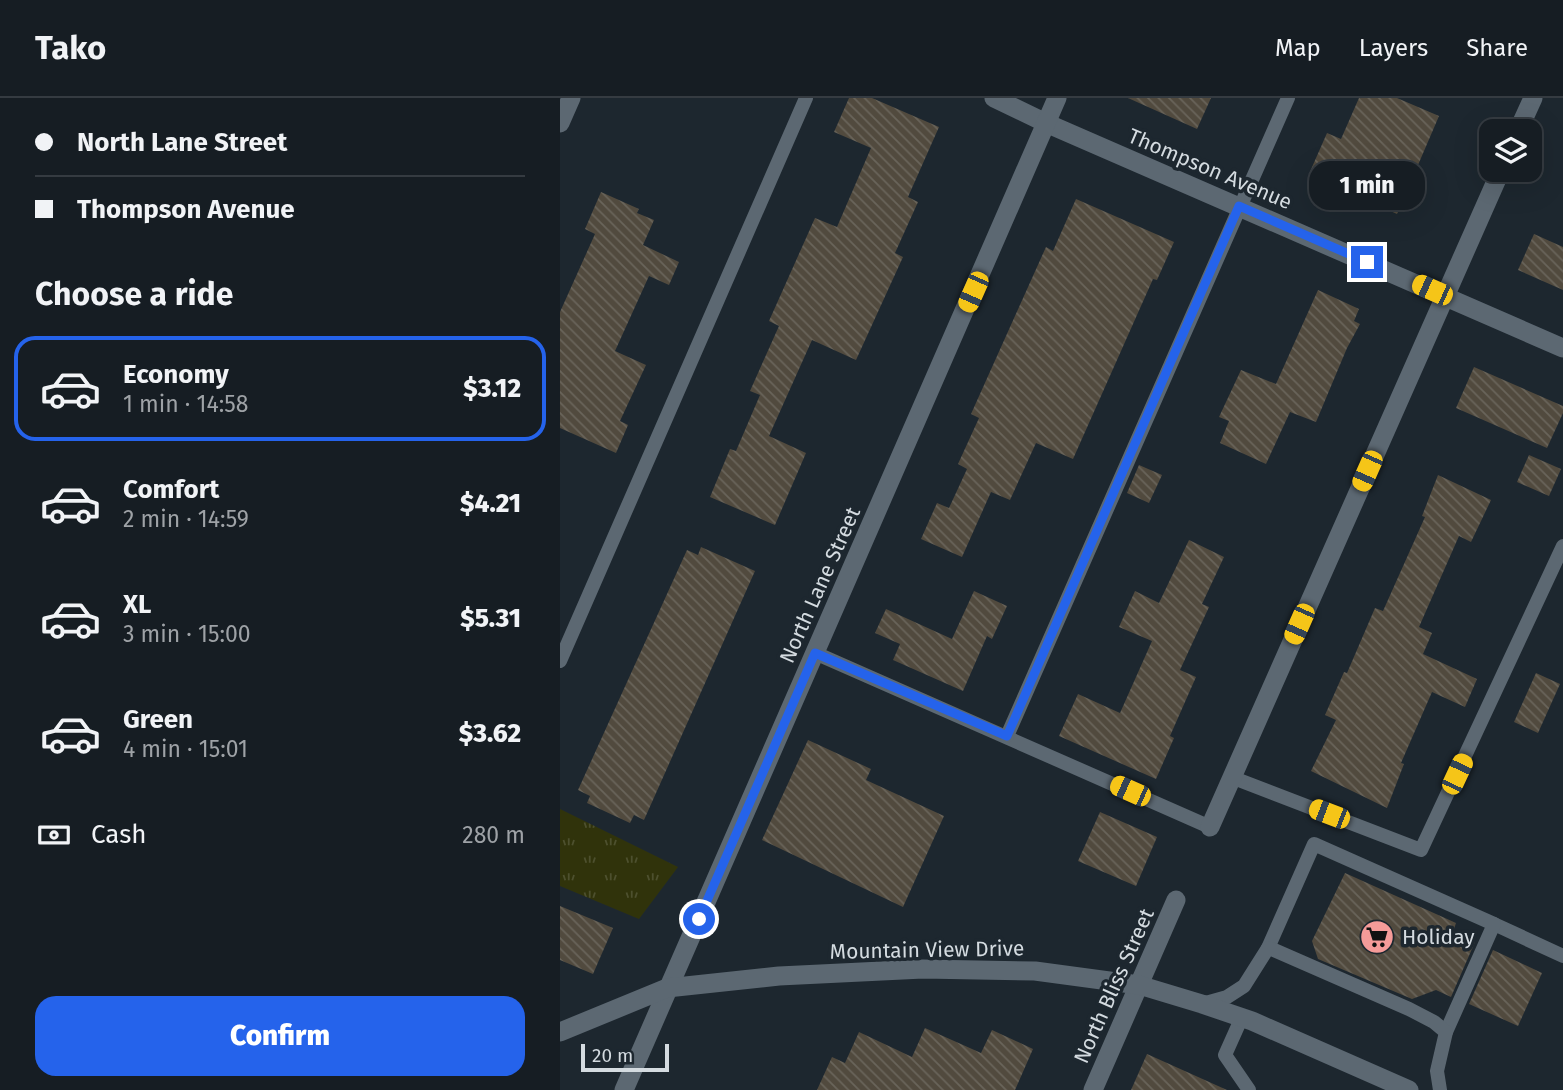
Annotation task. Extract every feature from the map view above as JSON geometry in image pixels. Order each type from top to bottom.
[{"type":"street","points":[[560,123],[571,98]]},
{"type":"street","name":"Thompson Avenue","points":[[994,98],[1563,348]]},
{"type":"street","name":"North Lane Street","points":[[624,1090],[1057,98]]},
{"type":"street","points":[[1523,119],[1533,98]]},
{"type":"street","points":[[1210,827],[1496,182]]},
{"type":"street","name":"North Bliss Street","points":[[1093,1090],[1177,900]]},
{"type":"street","name":"Mountain View Drive","points":[[560,1032],[667,988],[779,976],[923,969],[1035,971],[1139,985],[1202,1003],[1242,1017],[1396,1087]]},
{"type":"lane","points":[[560,661],[806,98]]},
{"type":"lane","points":[[1007,736],[1288,98]]},
{"type":"lane","points":[[1231,777],[1421,850],[1563,546]]},
{"type":"lane","points":[[815,653],[1210,827]]},
{"type":"lane","points":[[1202,1003],[1227,997],[1244,986],[1268,948],[1314,844],[1563,956]]},
{"type":"lane","points":[[1440,1090],[1437,1071],[1446,1032],[1494,924]]},
{"type":"lane","points":[[1268,948],[1409,1009],[1434,1022],[1446,1032]]},
{"type":"lane","points":[[1242,1017],[1225,1055],[1249,1090]]},
{"type":"green space","points":[[560,809],[678,867],[639,919],[560,886]]},
{"type":"building","points":[[849,98],[872,98],[939,127],[908,197],[918,202],[895,253],[903,257],[856,360],[812,340],[769,436],[806,453],[775,525],[710,497],[730,449],[736,451],[760,395],[750,391],[779,326],[769,321],[815,218],[837,227],[871,148],[834,132]]},
{"type":"building","points":[[1128,98],[1211,98],[1197,129]]},
{"type":"building","points":[[1359,98],[1397,98],[1439,116],[1397,214],[1309,174],[1327,133],[1341,139]]},
{"type":"building","points":[[601,192],[639,209],[637,213],[654,220],[643,245],[679,262],[669,285],[649,276],[615,351],[646,365],[620,421],[628,425],[616,453],[560,428],[560,312],[595,234],[585,229]]},
{"type":"building","points":[[1076,199],[1174,242],[1157,280],[1153,279],[1073,459],[1036,443],[1010,500],[991,492],[962,557],[921,539],[937,503],[949,508],[967,469],[958,464],[979,418],[971,414],[1046,247],[1053,251]]},
{"type":"building","points":[[1534,234],[1563,247],[1563,290],[1518,270]]},
{"type":"building","points":[[1318,290],[1359,309],[1354,321],[1360,324],[1316,422],[1290,412],[1266,464],[1220,443],[1229,421],[1219,417],[1241,370],[1276,384]]},
{"type":"building","points":[[1474,367],[1563,406],[1563,413],[1547,448],[1456,408]]},
{"type":"building","points":[[1529,455],[1561,469],[1549,496],[1517,482]]},
{"type":"building","points":[[1139,465],[1162,475],[1149,503],[1127,493]]},
{"type":"building","points":[[1438,475],[1491,500],[1471,542],[1459,536],[1419,627],[1432,633],[1423,654],[1477,679],[1465,707],[1432,692],[1401,763],[1404,764],[1387,808],[1311,771],[1336,720],[1325,715],[1344,672],[1347,673],[1375,608],[1383,611],[1425,517],[1422,516]]},
{"type":"building","points":[[1189,540],[1224,557],[1202,604],[1209,607],[1180,670],[1196,677],[1170,736],[1174,738],[1156,779],[1059,736],[1078,694],[1120,713],[1152,641],[1119,627],[1135,591],[1159,603]]},
{"type":"building","points":[[701,547],[755,571],[644,820],[634,815],[630,823],[587,803],[590,796],[578,790],[687,550],[698,555]]},
{"type":"building","points":[[974,591],[1007,606],[992,639],[987,636],[963,691],[893,660],[900,644],[875,633],[886,609],[952,639]]},
{"type":"building","points":[[1536,673],[1560,684],[1538,733],[1514,722]]},
{"type":"building","points":[[808,740],[871,769],[866,780],[944,816],[903,907],[762,840]]},
{"type":"building","points":[[1100,812],[1157,837],[1136,886],[1078,861]]},
{"type":"building","name":"Holiday","points":[[1345,873],[1456,923],[1453,932],[1475,942],[1451,997],[1436,990],[1412,999],[1318,959],[1312,941]]},
{"type":"building","points":[[560,906],[613,928],[593,974],[560,960]]},
{"type":"building","points":[[1493,950],[1542,973],[1518,1026],[1469,1004]]},
{"type":"building","points":[[925,1028],[981,1053],[992,1030],[1033,1049],[1015,1090],[817,1090],[832,1057],[845,1063],[859,1032],[912,1057]]},
{"type":"building","points":[[1147,1054],[1227,1090],[1131,1090]]},
{"type":"place","name":"Holiday","points":[[1377,937]]},
{"type":"route","points":[[699,919],[815,653],[1007,736],[1239,206],[1367,262]]}]
